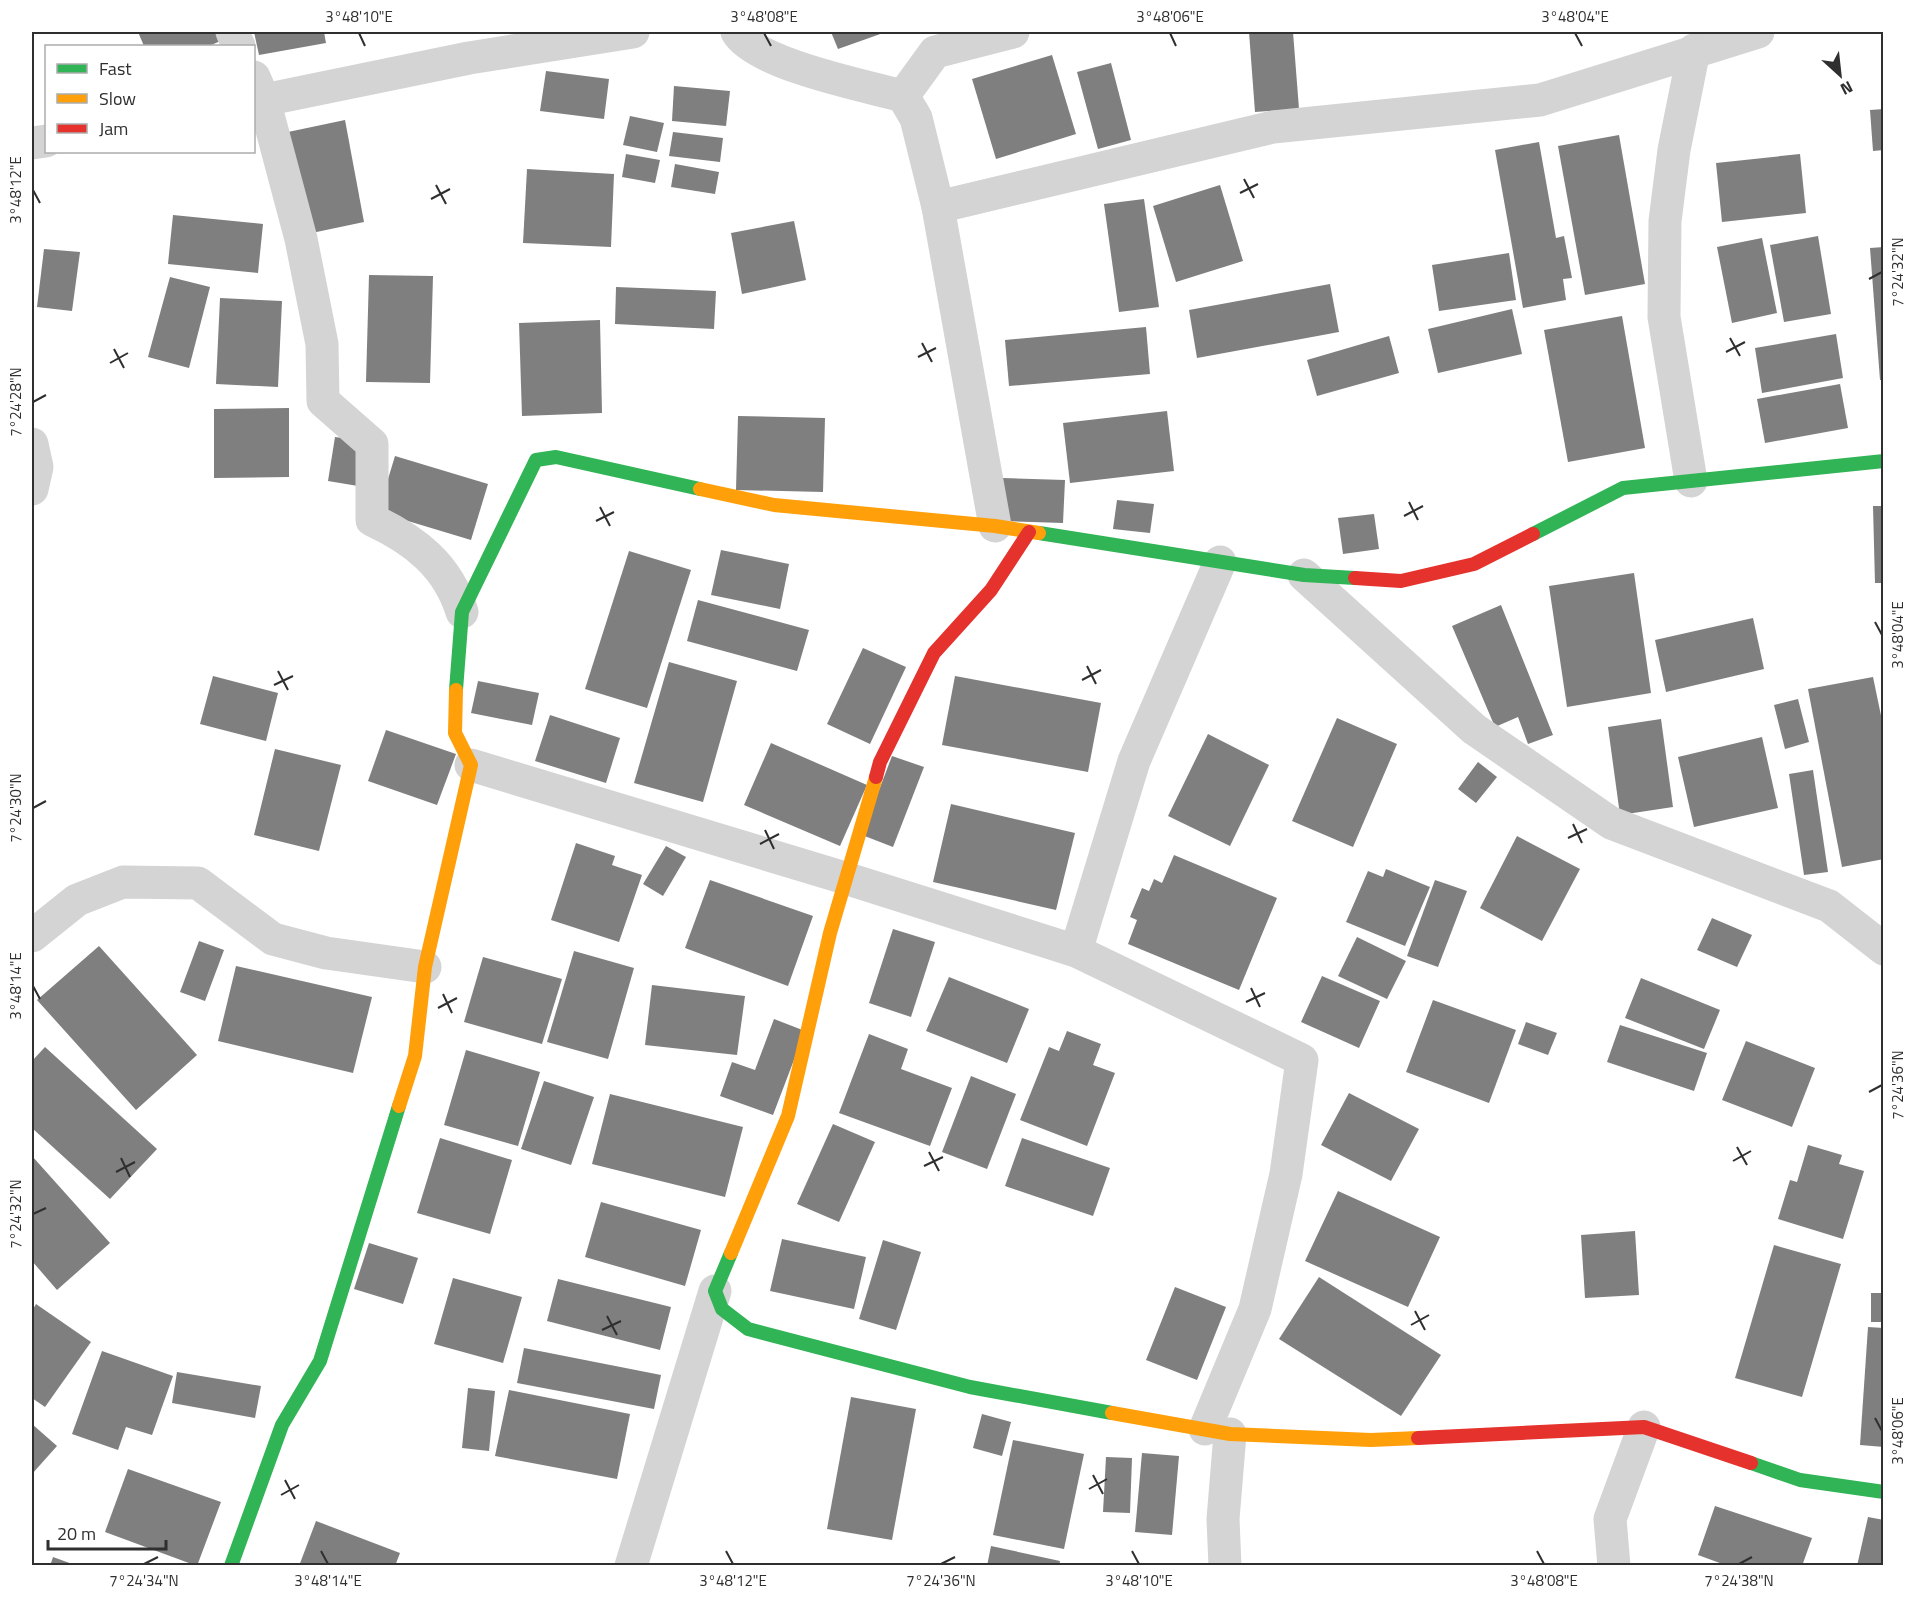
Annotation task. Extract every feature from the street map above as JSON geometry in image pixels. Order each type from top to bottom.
[{"type":"street","points":[[462,612],[455,590],[437,562],[372,520],[372,444],[323,400],[320,332],[301,239],[257,93],[633,32]]},
{"type":"street","points":[[737,32],[741,38],[772,57],[800,68],[903,96],[916,118],[938,207],[994,526]]},
{"type":"street","points":[[903,96],[935,52],[1013,32]]},
{"type":"street","points":[[938,207],[1274,127],[1540,100],[1694,50],[1758,32]]},
{"type":"street","points":[[1691,481],[1664,317],[1665,221],[1674,150],[1694,50]]},
{"type":"street","points":[[32,444],[37,467],[32,489]]},
{"type":"street","points":[[231,1566],[282,1425],[320,1360],[415,1056],[425,967],[471,765],[455,733],[458,642],[462,612],[536,460],[556,458],[774,506],[994,526],[1304,575],[1401,581],[1474,564],[1623,488],[1884,460]]},
{"type":"street","points":[[631,1566],[715,1291],[788,1116],[845,878],[880,762],[934,653],[991,590],[1029,532]]},
{"type":"street","points":[[1076,951],[1134,761],[1220,562]]},
{"type":"street","points":[[1304,575],[1474,729],[1611,823],[1829,906],[1884,949]]},
{"type":"street","points":[[471,765],[845,878],[1076,951],[1302,1060],[1286,1174],[1255,1309],[1218,1431],[1225,1566]]},
{"type":"street","points":[[32,936],[77,900],[123,882],[198,884],[273,939],[326,953],[425,967]]},
{"type":"street","points":[[715,1291],[722,1309],[747,1329],[970,1387],[1218,1431],[1371,1440],[1644,1428],[1800,1480],[1884,1492]]},
{"type":"street","points":[[1614,1566],[1610,1520],[1644,1428]]},
{"type":"building","points":[[138,32],[222,32],[225,39],[211,45],[144,45]]},
{"type":"building","points":[[254,32],[324,32],[326,43],[259,55]]},
{"type":"building","points":[[831,32],[886,32],[838,49]]},
{"type":"building","points":[[1249,32],[1293,32],[1299,109],[1255,112]]},
{"type":"building","points":[[1052,55],[1076,134],[996,159],[972,79]]},
{"type":"building","points":[[1111,63],[1131,140],[1098,149],[1077,72]]},
{"type":"building","points":[[546,71],[609,79],[604,119],[540,111]]},
{"type":"building","points":[[674,86],[730,91],[726,126],[672,121]]},
{"type":"building","points":[[1884,109],[1884,150],[1873,151],[1870,110]]},
{"type":"building","points":[[630,116],[664,123],[657,152],[623,145]]},
{"type":"building","points":[[345,120],[364,222],[307,234],[288,132]]},
{"type":"building","points":[[673,132],[723,138],[720,162],[669,156]]},
{"type":"building","points":[[1619,135],[1645,284],[1585,295],[1558,146]]},
{"type":"building","points":[[1539,142],[1556,238],[1564,236],[1572,278],[1563,279],[1566,300],[1523,308],[1495,150]]},
{"type":"building","points":[[626,154],[660,160],[655,183],[622,177]]},
{"type":"building","points":[[1800,154],[1806,213],[1722,222],[1716,163]]},
{"type":"building","points":[[675,164],[719,172],[715,194],[671,187]]},
{"type":"building","points":[[527,169],[614,174],[611,247],[523,243]]},
{"type":"building","points":[[1220,185],[1243,261],[1176,282],[1153,206]]},
{"type":"building","points":[[1144,199],[1159,307],[1119,312],[1104,204]]},
{"type":"building","points":[[173,215],[263,224],[258,273],[168,264]]},
{"type":"building","points":[[794,221],[806,280],[742,294],[731,233]]},
{"type":"building","points":[[1818,236],[1831,314],[1784,322],[1770,245]]},
{"type":"building","points":[[1762,238],[1777,313],[1732,323],[1717,247]]},
{"type":"building","points":[[1884,247],[1884,380],[1880,380],[1870,248]]},
{"type":"building","points":[[44,249],[80,252],[72,311],[37,307]]},
{"type":"building","points":[[1509,253],[1516,300],[1439,311],[1432,265]]},
{"type":"building","points":[[369,275],[433,276],[430,383],[366,382]]},
{"type":"building","points":[[170,277],[210,287],[189,368],[148,357]]},
{"type":"building","points":[[1330,284],[1339,332],[1197,358],[1189,310]]},
{"type":"building","points":[[616,287],[716,291],[714,329],[615,324]]},
{"type":"building","points":[[220,298],[282,301],[278,387],[216,384]]},
{"type":"building","points":[[1512,309],[1522,354],[1438,373],[1428,329]]},
{"type":"building","points":[[1622,316],[1645,448],[1568,462],[1544,330]]},
{"type":"building","points":[[600,320],[602,413],[522,416],[519,323]]},
{"type":"building","points":[[1146,327],[1150,374],[1009,386],[1005,340]]},
{"type":"building","points":[[1836,334],[1843,378],[1762,393],[1755,348]]},
{"type":"building","points":[[1389,336],[1399,373],[1317,396],[1307,360]]},
{"type":"building","points":[[1840,384],[1848,428],[1765,443],[1757,399]]},
{"type":"building","points":[[289,408],[289,477],[214,478],[214,409]]},
{"type":"building","points":[[1167,411],[1174,471],[1070,483],[1063,423]]},
{"type":"building","points":[[738,416],[825,418],[823,492],[736,490]]},
{"type":"building","points":[[335,437],[366,441],[358,486],[328,481]]},
{"type":"building","points":[[395,456],[488,484],[471,540],[378,512]]},
{"type":"building","points":[[1003,478],[1065,480],[1063,523],[1001,521]]},
{"type":"building","points":[[1117,500],[1154,504],[1150,533],[1113,529]]},
{"type":"building","points":[[1873,506],[1884,506],[1884,583],[1875,583]]},
{"type":"building","points":[[1374,514],[1379,549],[1343,554],[1338,518]]},
{"type":"building","points":[[721,550],[789,564],[780,609],[711,595]]},
{"type":"building","points":[[629,551],[691,570],[647,708],[585,689]]},
{"type":"building","points":[[1634,573],[1651,693],[1567,707],[1549,586]]},
{"type":"building","points":[[698,600],[809,630],[797,671],[687,641]]},
{"type":"building","points":[[1501,605],[1553,735],[1528,744],[1518,717],[1495,727],[1452,626]]},
{"type":"building","points":[[1753,618],[1764,669],[1666,692],[1655,640]]},
{"type":"building","points":[[863,648],[906,667],[870,744],[827,724]]},
{"type":"building","points":[[669,662],[737,681],[703,802],[634,783]]},
{"type":"building","points":[[213,676],[278,693],[266,741],[200,724]]},
{"type":"building","points":[[955,676],[1101,703],[1088,772],[942,745]]},
{"type":"building","points":[[1873,677],[1884,730],[1884,859],[1842,867],[1808,689]]},
{"type":"building","points":[[478,681],[539,693],[532,725],[471,713]]},
{"type":"building","points":[[1798,699],[1809,742],[1785,749],[1774,705]]},
{"type":"building","points":[[550,715],[620,738],[606,783],[535,761]]},
{"type":"building","points":[[1337,718],[1397,744],[1353,847],[1292,821]]},
{"type":"building","points":[[1661,719],[1673,807],[1620,815],[1608,727]]},
{"type":"building","points":[[386,730],[456,754],[437,805],[368,781]]},
{"type":"building","points":[[1208,734],[1269,765],[1230,846],[1168,816]]},
{"type":"building","points":[[1762,737],[1778,808],[1694,827],[1678,757]]},
{"type":"building","points":[[771,743],[867,785],[840,846],[744,805]]},
{"type":"building","points":[[275,749],[341,765],[319,851],[254,835]]},
{"type":"building","points":[[892,756],[924,767],[893,847],[862,835]]},
{"type":"building","points":[[1478,762],[1497,777],[1476,803],[1458,789]]},
{"type":"building","points":[[1813,770],[1828,872],[1804,875],[1789,774]]},
{"type":"building","points":[[951,804],[1075,833],[1056,910],[933,882]]},
{"type":"building","points":[[1517,836],[1580,869],[1542,941],[1480,908]]},
{"type":"building","points":[[576,843],[615,856],[612,865],[642,875],[619,942],[551,920]]},
{"type":"building","points":[[666,846],[686,857],[663,896],[643,884]]},
{"type":"building","points":[[1174,855],[1277,898],[1239,990],[1128,944],[1137,920],[1130,917],[1142,888],[1149,891],[1154,879],[1162,883]]},
{"type":"building","points":[[1386,869],[1430,887],[1405,946],[1346,922],[1368,871],[1383,877]]},
{"type":"building","points":[[710,880],[813,916],[788,986],[685,948]]},
{"type":"building","points":[[1435,880],[1467,891],[1438,967],[1407,956]]},
{"type":"building","points":[[1712,918],[1752,935],[1737,967],[1697,950]]},
{"type":"building","points":[[893,929],[935,942],[911,1017],[869,1003]]},
{"type":"building","points":[[1357,937],[1406,961],[1387,999],[1338,976]]},
{"type":"building","points":[[199,941],[224,950],[205,1001],[180,992]]},
{"type":"building","points":[[99,946],[197,1055],[136,1110],[37,1000]]},
{"type":"building","points":[[574,951],[634,968],[608,1059],[547,1042]]},
{"type":"building","points":[[483,957],[562,979],[542,1044],[464,1022]]},
{"type":"building","points":[[236,966],[372,997],[353,1073],[218,1041]]},
{"type":"building","points":[[1322,976],[1380,1001],[1359,1048],[1301,1022]]},
{"type":"building","points":[[949,977],[1029,1009],[1007,1063],[926,1031]]},
{"type":"building","points":[[1641,978],[1720,1010],[1704,1049],[1625,1018]]},
{"type":"building","points":[[652,985],[745,996],[737,1055],[645,1045]]},
{"type":"building","points":[[1433,1000],[1516,1030],[1489,1103],[1406,1072]]},
{"type":"building","points":[[774,1019],[805,1031],[773,1115],[720,1096],[732,1062],[755,1070]]},
{"type":"building","points":[[1526,1022],[1557,1033],[1548,1055],[1518,1044]]},
{"type":"building","points":[[1620,1025],[1707,1053],[1694,1091],[1607,1062]]},
{"type":"building","points":[[1067,1031],[1101,1044],[1093,1065],[1115,1073],[1087,1146],[1020,1120],[1049,1047],[1059,1051]]},
{"type":"building","points":[[869,1034],[908,1049],[901,1069],[952,1088],[930,1146],[839,1113]]},
{"type":"building","points":[[1746,1041],[1815,1068],[1792,1127],[1722,1100]]},
{"type":"building","points":[[45,1047],[157,1149],[110,1199],[32,1128],[32,1061]]},
{"type":"building","points":[[466,1050],[540,1072],[518,1146],[444,1125]]},
{"type":"building","points":[[971,1076],[1016,1094],[987,1169],[942,1152]]},
{"type":"building","points":[[544,1081],[594,1097],[571,1165],[521,1149]]},
{"type":"building","points":[[1349,1093],[1419,1129],[1391,1181],[1321,1145]]},
{"type":"building","points":[[610,1094],[743,1127],[725,1197],[592,1164]]},
{"type":"building","points":[[833,1124],[875,1142],[839,1222],[797,1204]]},
{"type":"building","points":[[440,1138],[512,1160],[490,1234],[417,1213]]},
{"type":"building","points":[[1022,1138],[1110,1168],[1093,1216],[1005,1186]]},
{"type":"building","points":[[1808,1145],[1842,1155],[1839,1164],[1864,1171],[1843,1239],[1778,1219],[1790,1180],[1797,1182]]},
{"type":"building","points":[[32,1156],[110,1243],[57,1290],[32,1261]]},
{"type":"building","points":[[1338,1191],[1440,1237],[1408,1307],[1305,1261]]},
{"type":"building","points":[[601,1202],[701,1230],[685,1286],[585,1257]]},
{"type":"building","points":[[1635,1231],[1639,1295],[1585,1298],[1581,1235]]},
{"type":"building","points":[[782,1239],[866,1257],[854,1309],[770,1291]]},
{"type":"building","points":[[883,1240],[921,1252],[896,1330],[859,1319]]},
{"type":"building","points":[[369,1243],[418,1258],[403,1304],[354,1289]]},
{"type":"building","points":[[1774,1245],[1841,1264],[1802,1397],[1735,1378]]},
{"type":"building","points":[[1319,1277],[1441,1355],[1401,1416],[1279,1339]]},
{"type":"building","points":[[453,1278],[522,1297],[503,1363],[434,1344]]},
{"type":"building","points":[[558,1279],[671,1307],[660,1350],[547,1321]]},
{"type":"building","points":[[1175,1287],[1226,1307],[1197,1380],[1146,1360]]},
{"type":"building","points":[[1871,1293],[1884,1293],[1884,1322],[1871,1322]]},
{"type":"building","points":[[36,1304],[91,1342],[45,1407],[32,1398],[32,1311]]},
{"type":"building","points":[[1868,1327],[1884,1328],[1884,1447],[1860,1445]]},
{"type":"building","points":[[524,1348],[661,1375],[654,1409],[517,1383]]},
{"type":"building","points":[[102,1351],[173,1376],[152,1435],[126,1427],[118,1450],[72,1434]]},
{"type":"building","points":[[177,1372],[261,1386],[255,1418],[172,1403]]},
{"type":"building","points":[[468,1388],[495,1391],[489,1451],[462,1448]]},
{"type":"building","points":[[509,1390],[630,1414],[617,1479],[495,1456]]},
{"type":"building","points":[[851,1397],[916,1409],[892,1540],[827,1529]]},
{"type":"building","points":[[982,1414],[1011,1422],[1002,1456],[973,1448]]},
{"type":"building","points":[[32,1424],[57,1446],[32,1474]]},
{"type":"building","points":[[1013,1440],[1084,1454],[1064,1549],[993,1535]]},
{"type":"building","points":[[1142,1453],[1179,1456],[1172,1535],[1135,1532]]},
{"type":"building","points":[[1106,1457],[1132,1458],[1130,1513],[1103,1512]]},
{"type":"building","points":[[128,1469],[221,1502],[197,1566],[105,1532]]},
{"type":"building","points":[[1715,1506],[1812,1538],[1802,1566],[1728,1566],[1698,1555]]},
{"type":"building","points":[[1868,1517],[1884,1520],[1884,1566],[1857,1566]]},
{"type":"building","points":[[316,1521],[400,1553],[395,1566],[299,1566]]},
{"type":"building","points":[[991,1546],[1060,1561],[1059,1566],[987,1566]]},
{"type":"building","points":[[53,1557],[75,1565],[75,1566],[50,1566]]},
{"type":"traffic: fast","points":[[456,690],[462,612],[536,460],[556,457],[700,489]]},
{"type":"traffic: fast","points":[[1533,534],[1623,488],[1884,461]]},
{"type":"traffic: fast","points":[[1039,533],[1304,575],[1355,578]]},
{"type":"traffic: fast","points":[[231,1566],[282,1425],[320,1361],[399,1106]]},
{"type":"traffic: fast","points":[[731,1253],[715,1291],[722,1309],[748,1329],[970,1387],[1112,1413]]},
{"type":"traffic: fast","points":[[1751,1463],[1800,1480],[1884,1492]]},
{"type":"traffic: slow","points":[[700,489],[774,505],[995,526],[1039,533]]},
{"type":"traffic: slow","points":[[399,1106],[415,1056],[425,967],[471,765],[455,733],[456,690]]},
{"type":"traffic: slow","points":[[731,1253],[788,1116],[830,933],[876,777]]},
{"type":"traffic: slow","points":[[1112,1413],[1230,1434],[1371,1440],[1418,1438]]},
{"type":"traffic: jam","points":[[876,777],[880,762],[934,653],[991,590],[1029,532]]},
{"type":"traffic: jam","points":[[1355,578],[1401,581],[1474,564],[1533,534]]},
{"type":"traffic: jam","points":[[1418,1438],[1644,1427],[1751,1463]]}]
